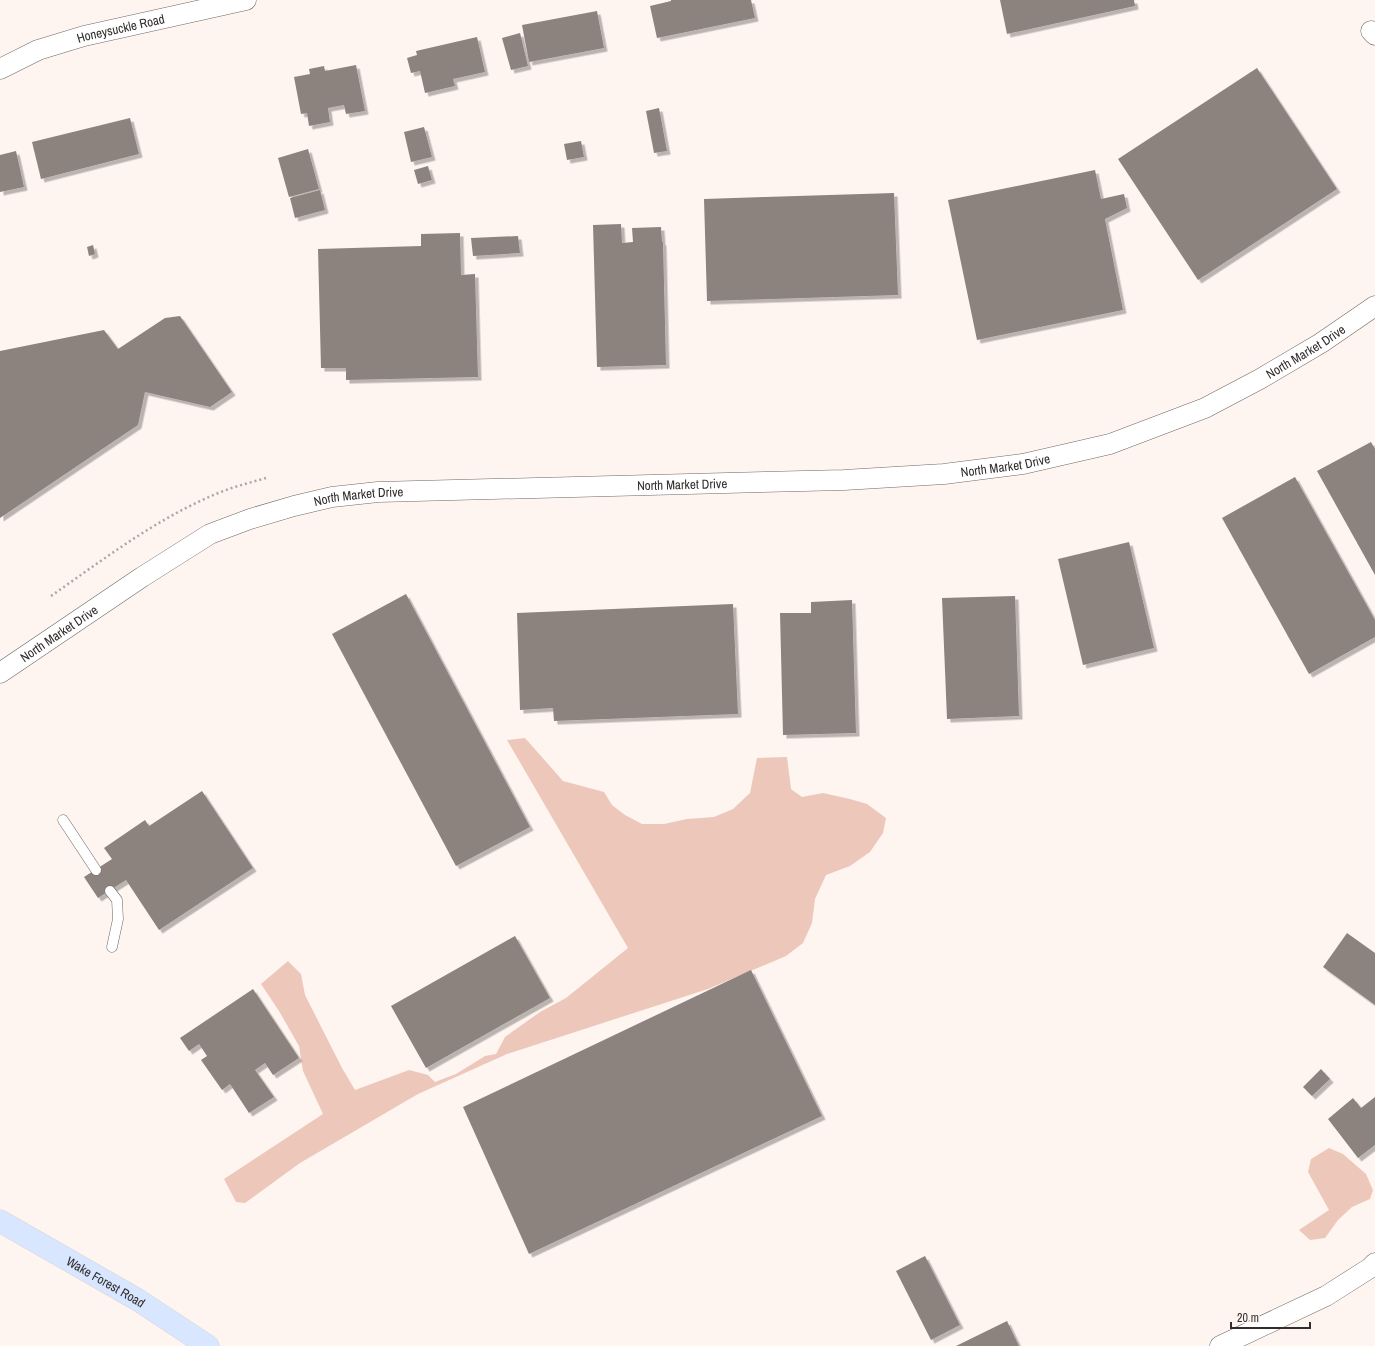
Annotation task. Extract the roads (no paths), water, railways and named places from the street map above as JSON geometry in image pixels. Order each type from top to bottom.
[{"type":"main road","name":"Wake Forest Road","points":[[0,1221],[138,1300],[208,1346]]},
{"type":"street","name":"Honeysuckle Road","points":[[0,69],[38,50],[84,36],[246,0]]},
{"type":"street","name":"North Market Drive","points":[[0,673],[148,573],[210,534],[250,519],[294,506],[332,497],[378,492],[844,480],[944,474],[1023,464],[1110,444],[1205,408],[1260,379],[1321,343],[1375,306]]},
{"type":"street","points":[[1220,1346],[1326,1296],[1373,1269]]},
{"type":"lane","points":[[63,820],[96,870]]},
{"type":"lane","points":[[110,891],[117,900],[118,919],[112,947]]}]
